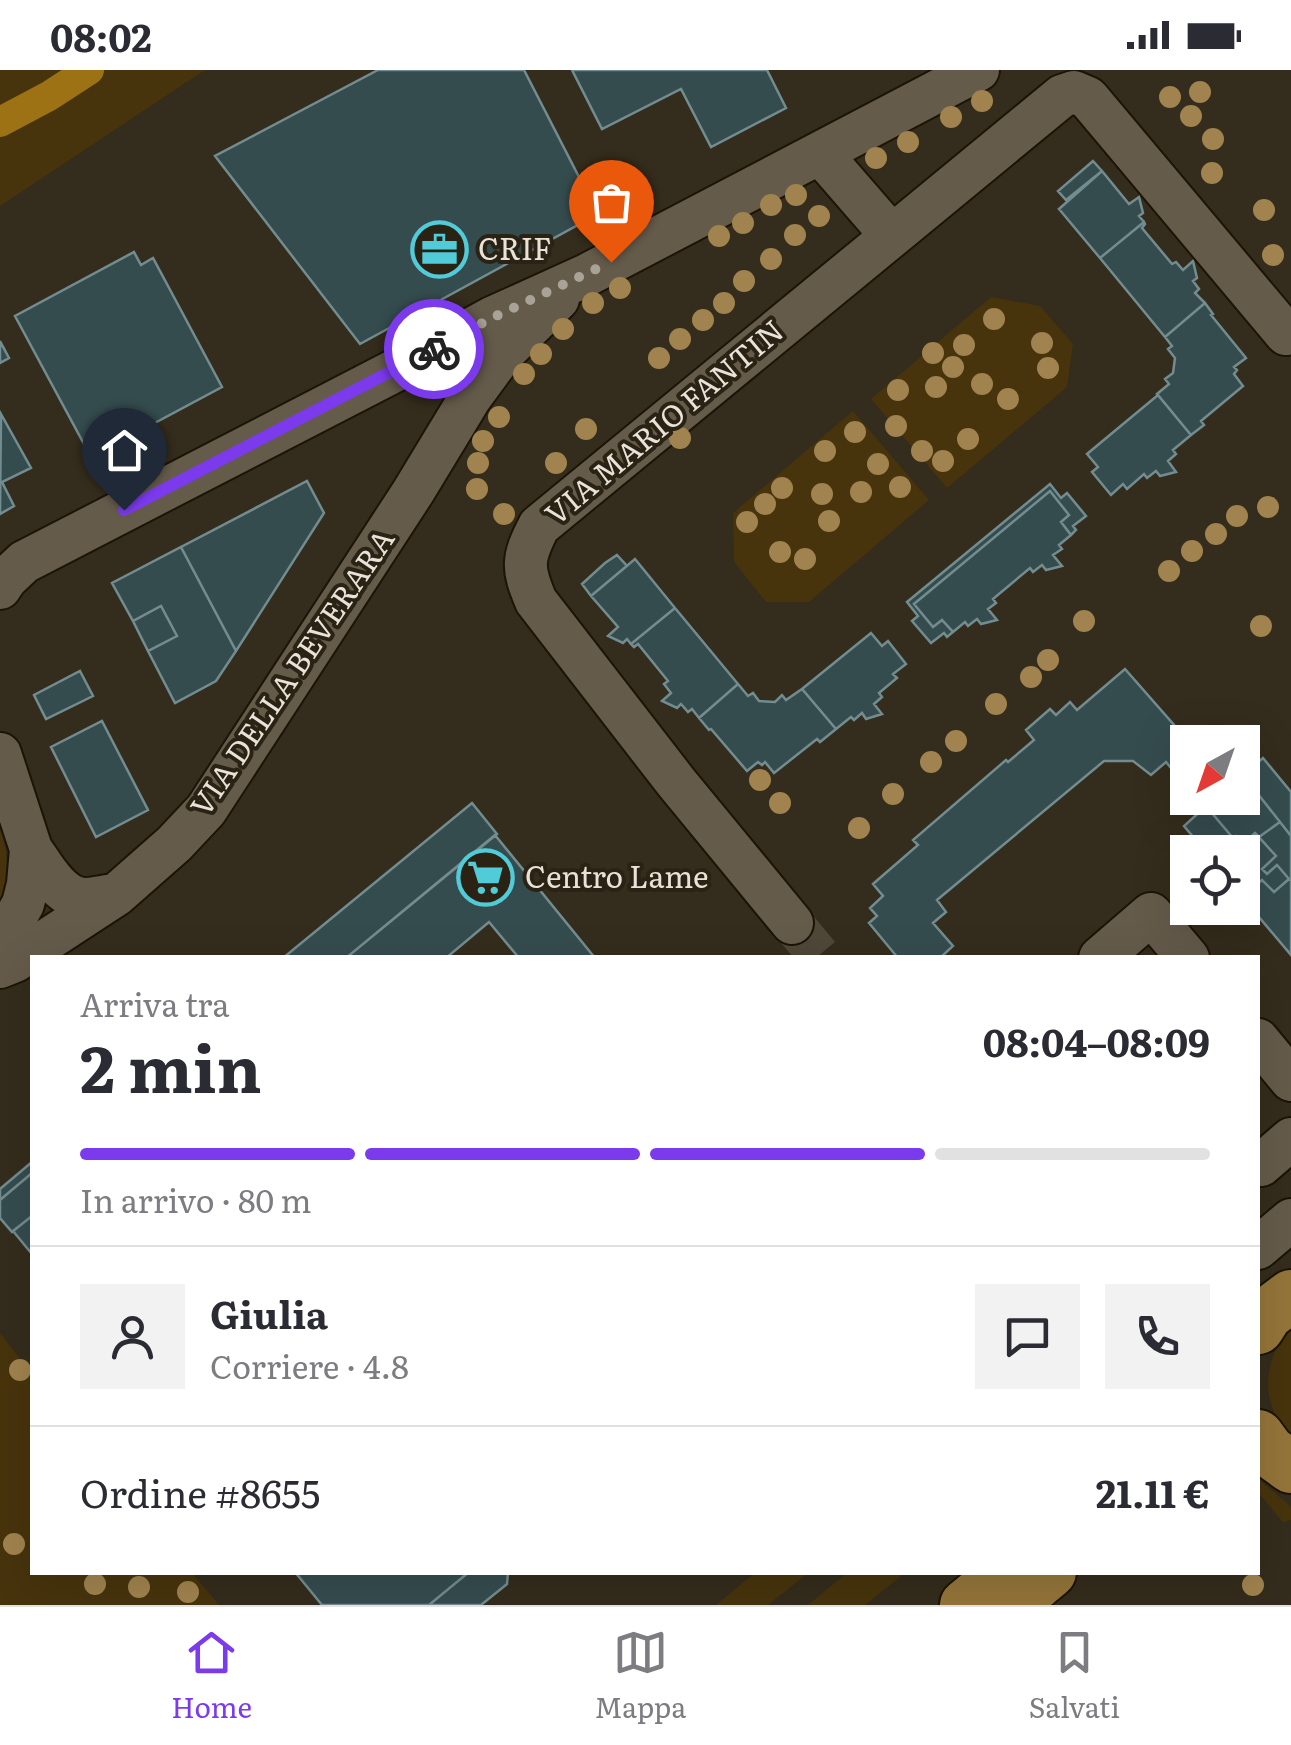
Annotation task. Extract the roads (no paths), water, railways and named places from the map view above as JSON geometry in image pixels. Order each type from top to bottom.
[{"type":"main road","points":[[1260,1325],[1267,1314],[1291,1296]]},
{"type":"main road","points":[[966,1605],[1002,1575]]},
{"type":"main road","points":[[1010,1605],[1046,1575]]},
{"type":"street","name":"VIA DELLA BEVERARA","points":[[0,588],[24,562],[978,70]]},
{"type":"street","name":"VIA MARIO FANTIN","points":[[792,923],[676,782],[536,601],[526,576],[527,549],[539,526],[1062,96],[1074,92],[1088,98],[1286,334]]},
{"type":"street","points":[[820,153],[892,236]]},
{"type":"street","name":"VIA DELLA BEVERARA","points":[[0,966],[16,961],[116,895],[206,810],[470,398],[503,353],[585,276]]},
{"type":"street","points":[[400,368],[422,374],[436,388],[448,408],[449,432]]},
{"type":"street","points":[[0,754],[31,850],[51,878],[82,899],[116,895]]},
{"type":"street","points":[[0,945],[22,904],[31,850]]},
{"type":"street","points":[[1104,955],[1152,914],[1186,955]]},
{"type":"street","points":[[1260,1042],[1291,1080]]},
{"type":"street","points":[[1260,1163],[1291,1140]]},
{"type":"street","points":[[1260,1246],[1291,1220]]},
{"type":"waterway","points":[[0,122],[89,70]]},
{"type":"tunnel","points":[[792,923],[819,955]]},
{"type":"place","name":"CRIF","points":[[439,250]]},
{"type":"place","name":"Centro Lame","points":[[486,878]]}]
